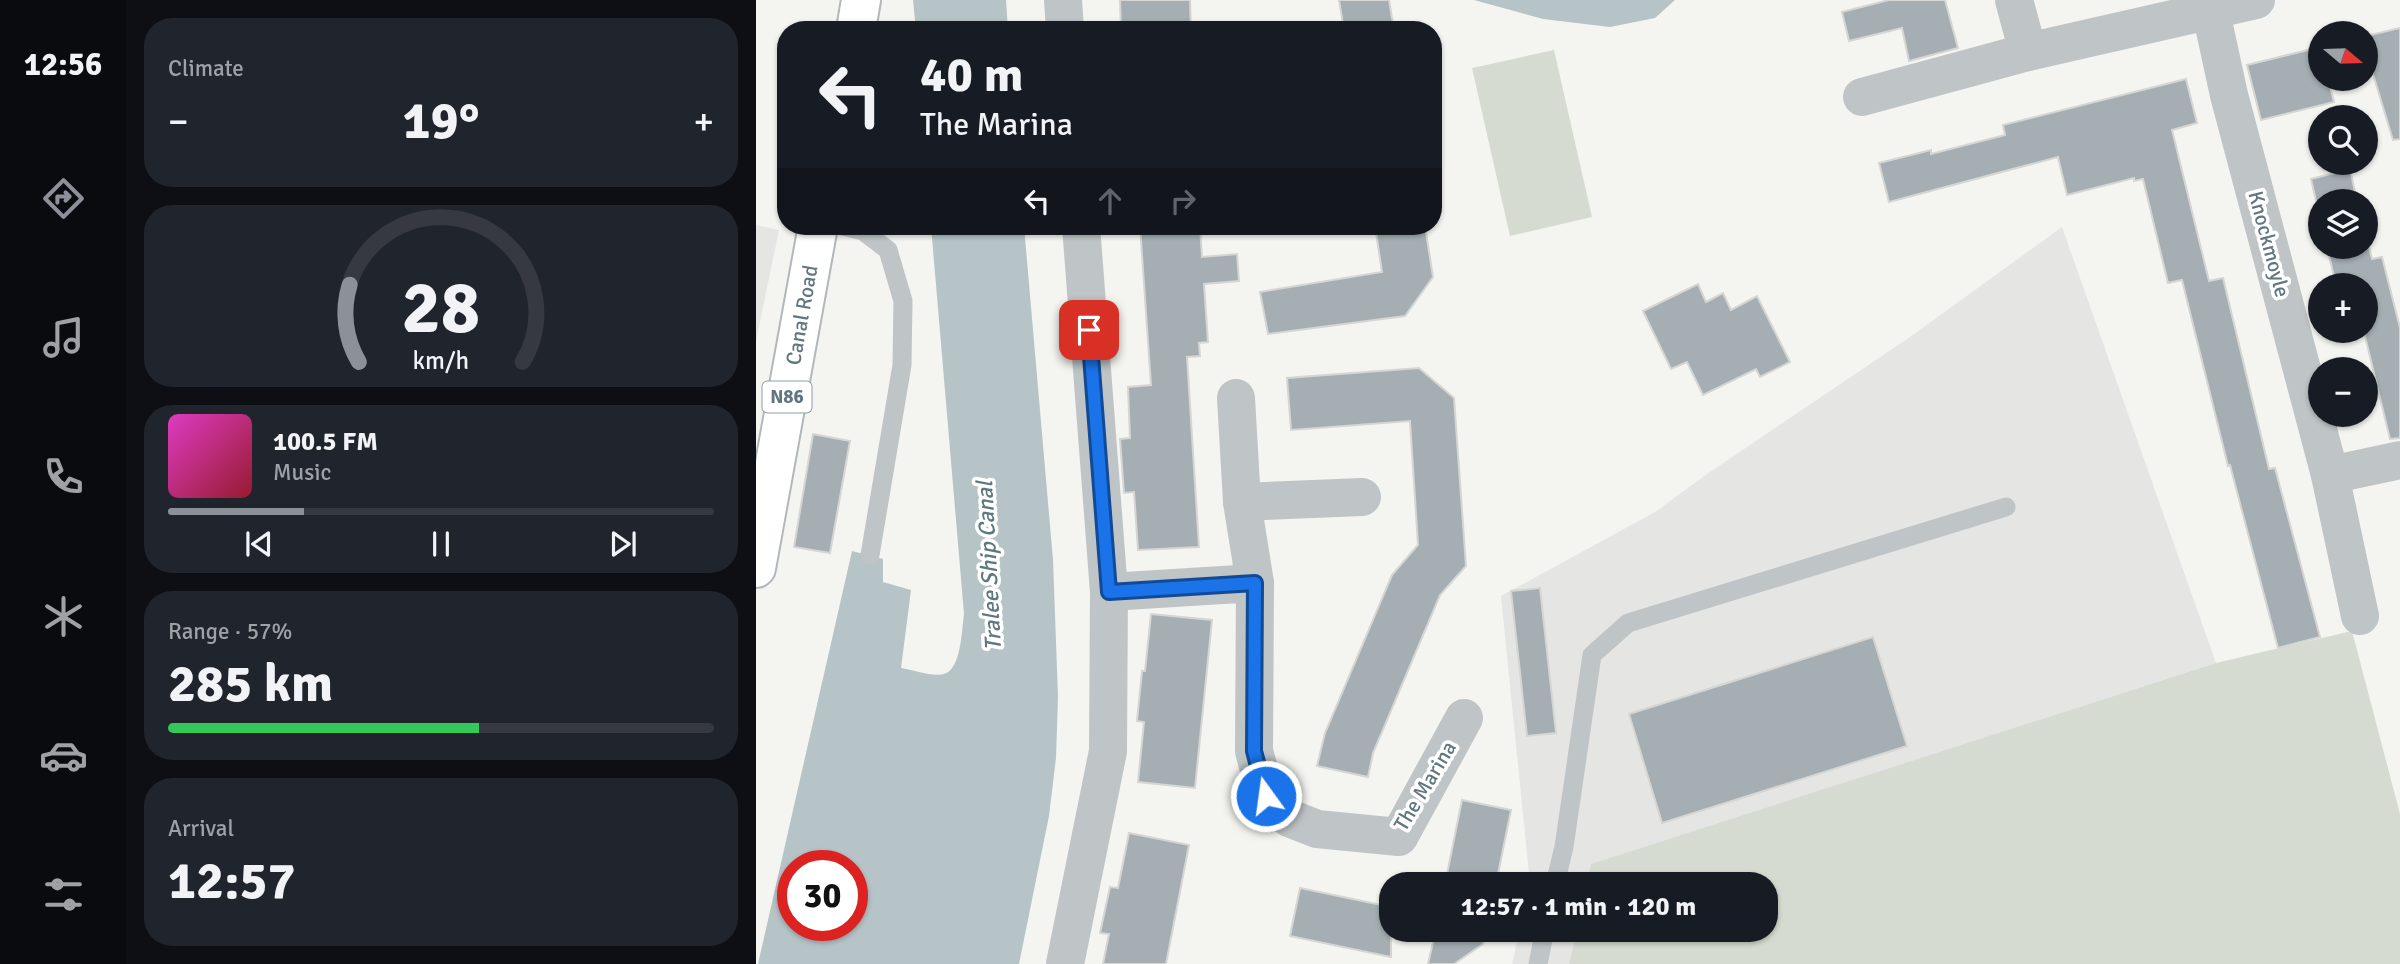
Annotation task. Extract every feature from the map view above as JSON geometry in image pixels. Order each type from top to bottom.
[{"type":"main road","points":[[858,21],[861,0]]},
{"type":"main road","name":"Canal Road","points":[[756,568],[816,235]]},
{"type":"street","points":[[1063,0],[1064,21]]},
{"type":"street","points":[[2014,0],[2028,52]]},
{"type":"street","points":[[1862,97],[2028,52],[2256,0]]},
{"type":"street","name":"Knockmoyle","points":[[2210,12],[2229,95],[2330,475],[2360,616]]},
{"type":"street","points":[[1065,964],[1108,751],[1109,592],[1081,235]]},
{"type":"street","name":"The Marina","points":[[1236,398],[1242,502],[1255,583],[1254,751],[1266,796],[1289,818],[1317,829],[1399,837],[1464,718]]},
{"type":"street","points":[[2330,475],[2400,460]]},
{"type":"street","points":[[1242,502],[1362,497]]},
{"type":"street","points":[[1109,592],[1255,583]]},
{"type":"lane","points":[[868,235],[888,250],[903,302],[902,365],[870,555]]},
{"type":"lane","points":[[1558,872],[1592,655],[1628,623],[2006,507]]},
{"type":"lane","points":[[1538,964],[1542,942]]},
{"type":"shaded area","points":[[1554,50],[1592,217],[1510,236],[1472,68]]},
{"type":"shaded area","points":[[756,225],[777,230],[778,235],[756,341]]},
{"type":"shaded area","points":[[2062,227],[2216,663],[1592,864],[1590,872],[1529,872],[1501,596],[1655,512],[1910,337]]},
{"type":"shaded area","points":[[2352,631],[2400,814],[2400,964],[1569,964],[1574,942],[1778,942],[1778,872],[1589,872],[1591,864],[2216,663]]},
{"type":"shaded area","points":[[1517,942],[1574,942],[1569,964],[1512,964]]},
{"type":"water","points":[[913,0],[1006,0],[1007,21],[915,21]]},
{"type":"water","points":[[1474,0],[1675,0],[1655,18],[1610,27],[1543,19]]},
{"type":"water","name":"Tralee Ship Canal","points":[[932,235],[1025,235],[1053,560],[1058,697],[1056,758],[1049,816],[1019,964],[758,964],[777,881],[777,941],[868,941],[868,850],[784,850],[852,551],[883,559],[883,582],[911,590],[901,668],[934,675],[944,674],[950,671],[957,657],[964,614]]},
{"type":"building","points":[[1120,0],[1190,0],[1191,21],[1121,21]]},
{"type":"building","points":[[1339,0],[1389,0],[1392,21],[1342,21]]},
{"type":"building","points":[[1889,0],[1945,0],[1958,48],[1909,61],[1902,28],[1849,41],[1842,12]]},
{"type":"building","points":[[2400,28],[2400,139],[2393,140],[2378,91],[2378,33]]},
{"type":"building","points":[[2308,50],[2308,91],[2331,91],[2334,102],[2308,105],[2308,108],[2261,120],[2247,65]]},
{"type":"building","points":[[2186,79],[2197,123],[2172,130],[2209,281],[2223,278],[2269,469],[2275,468],[2320,637],[2278,648],[2230,465],[2228,466],[2182,280],[2168,283],[2143,179],[2134,181],[2134,178],[2067,195],[2058,157],[1889,202],[1879,163],[1931,150],[1931,154],[2005,135],[2003,125]]},
{"type":"building","points":[[2327,175],[2351,175],[2354,189],[2313,189],[2311,179]]},
{"type":"building","points":[[1141,235],[1201,235],[1202,257],[1237,254],[1239,281],[1204,284],[1208,342],[1199,343],[1200,356],[1187,357],[1199,547],[1138,550],[1134,492],[1124,493],[1120,439],[1130,438],[1128,387],[1151,385]]},
{"type":"building","points":[[1376,235],[1426,235],[1433,277],[1405,316],[1268,334],[1260,292],[1382,272]]},
{"type":"building","points":[[2382,257],[2400,328],[2400,438],[2390,439],[2378,390],[2378,357],[2370,357],[2367,343],[2378,343],[2378,273],[2333,273],[2330,259]]},
{"type":"building","points":[[1698,284],[1706,302],[1723,293],[1731,310],[1757,296],[1790,362],[1760,377],[1756,369],[1703,395],[1687,362],[1671,369],[1643,311]]},
{"type":"building","points":[[1419,368],[1454,398],[1466,566],[1440,595],[1373,753],[1368,777],[1317,766],[1325,733],[1392,575],[1418,545],[1410,421],[1291,430],[1287,378]]},
{"type":"building","points":[[813,434],[850,441],[830,553],[794,547]]},
{"type":"building","points":[[1540,588],[1556,733],[1527,736],[1511,591]]},
{"type":"building","points":[[1151,614],[1212,620],[1195,788],[1138,782],[1144,722],[1137,721]]},
{"type":"building","points":[[1873,637],[1907,746],[1662,823],[1629,714]]},
{"type":"building","points":[[1462,800],[1511,810],[1498,872],[1447,872]]},
{"type":"building","points":[[1129,833],[1189,845],[1166,964],[1103,964],[1109,934],[1100,933],[1110,887],[1118,888]]},
{"type":"building","points":[[1300,888],[1379,904],[1379,942],[1391,942],[1391,957],[1290,936]]},
{"type":"building","points":[[1433,942],[1483,942],[1454,964],[1428,964]]},
{"type":"route","points":[[1089,330],[1109,592],[1255,583],[1254,751],[1266,796]]}]
